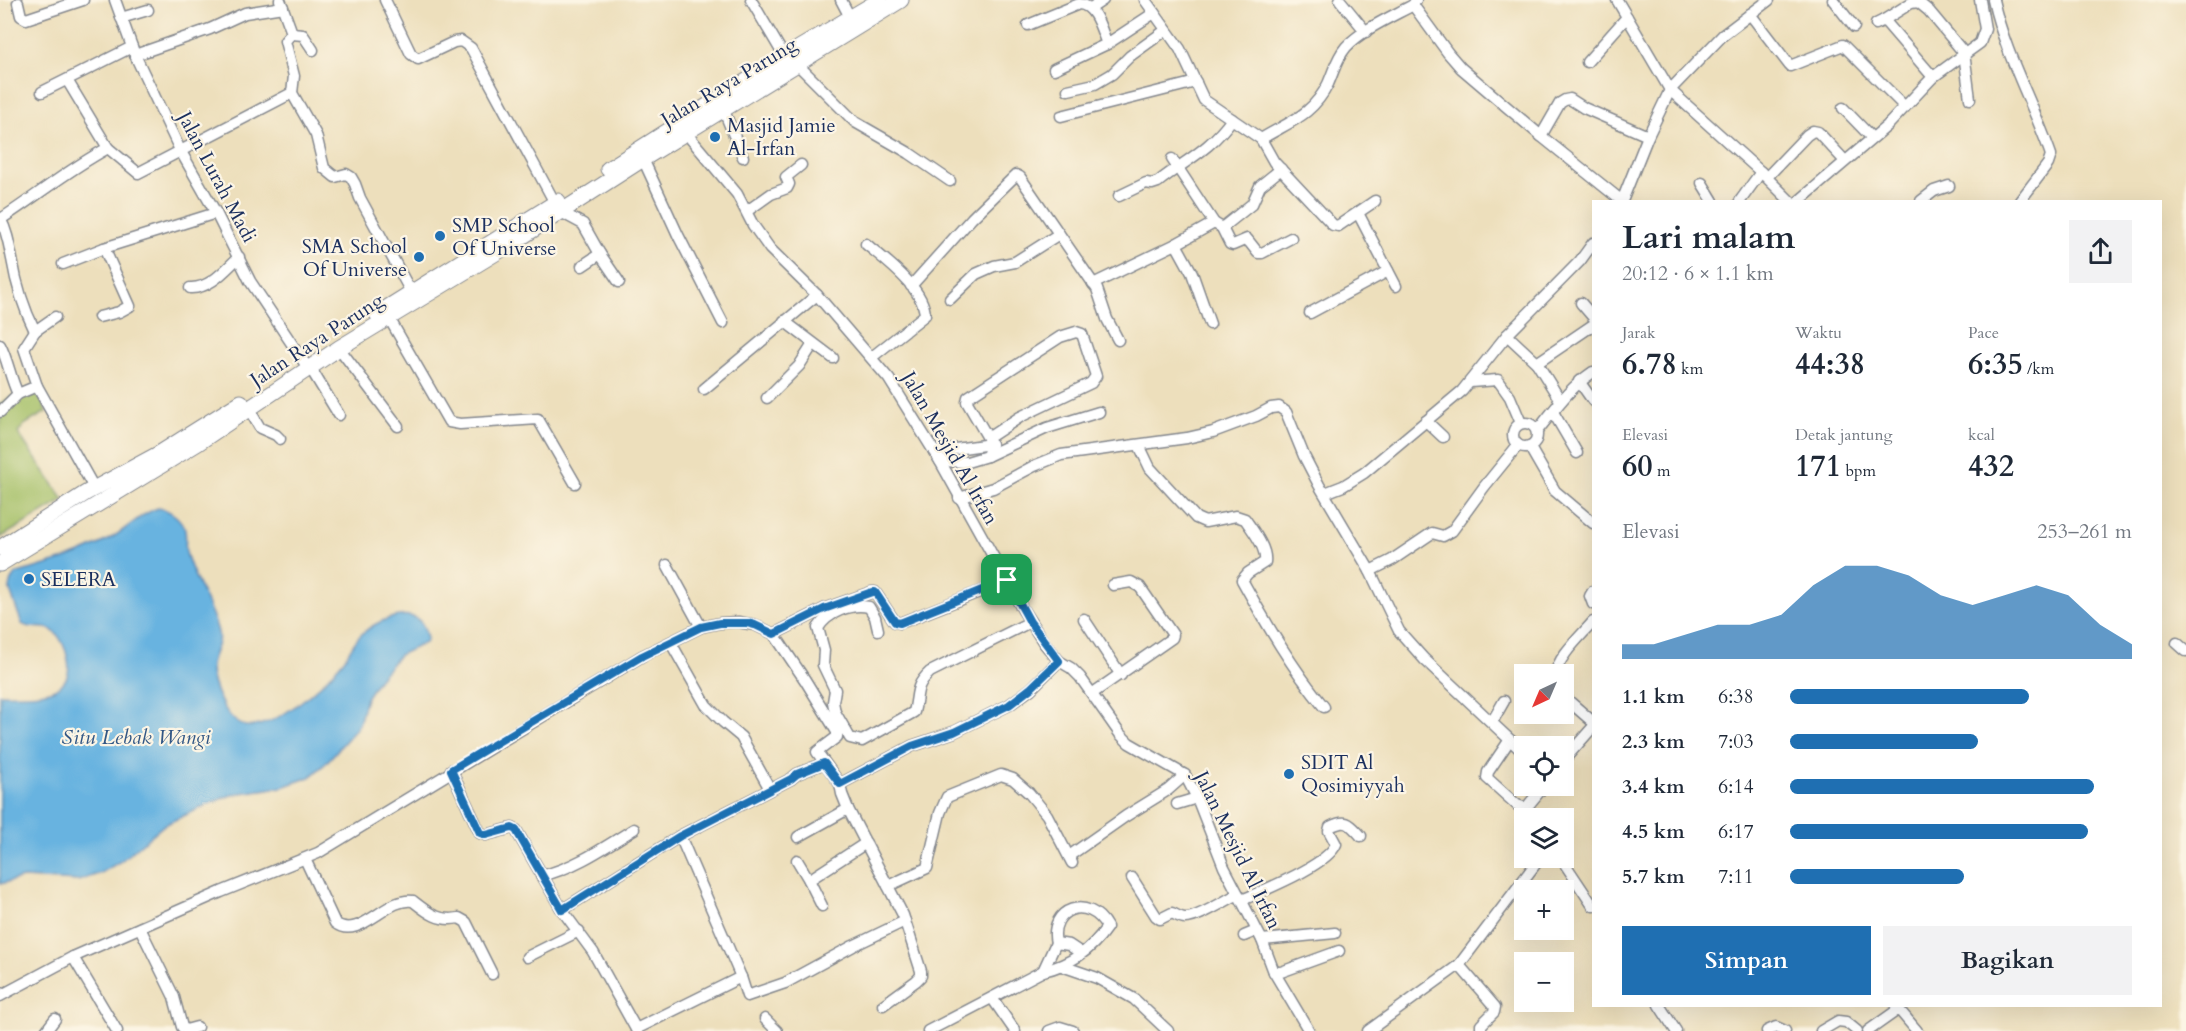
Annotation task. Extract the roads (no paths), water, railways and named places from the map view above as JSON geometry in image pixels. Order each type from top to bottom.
[{"type":"highway","name":"Jalan Raya Parung","points":[[0,564],[308,365],[514,242],[557,207],[792,63],[882,3],[901,0]]},
{"type":"highway","name":"Jalan Raya Parung","points":[[0,548],[94,488],[249,409],[411,292],[724,111],[792,63]]},
{"type":"street","points":[[18,3],[21,16],[26,19],[83,0]]},
{"type":"street","name":"Jalan Lurah Madi","points":[[115,0],[134,51],[173,119],[180,150],[216,213],[250,281],[308,365],[339,415]]},
{"type":"street","points":[[385,0],[415,58],[418,59],[454,42],[461,41],[471,48],[557,207],[583,224],[600,254],[620,282]]},
{"type":"street","points":[[752,0],[792,63],[855,122],[909,153],[950,182]]},
{"type":"street","points":[[841,0],[853,23]]},
{"type":"street","points":[[1091,8],[1103,0]]},
{"type":"street","points":[[1145,0],[1180,49],[1204,100],[1262,139],[1274,162],[1333,225],[1338,226],[1375,201]]},
{"type":"street","points":[[1340,0],[1366,32]]},
{"type":"street","points":[[1617,0],[1670,90],[1790,200]]},
{"type":"street","points":[[1622,200],[1648,136],[1670,90],[1723,35],[1769,0]]},
{"type":"street","points":[[1833,0],[1854,27]]},
{"type":"street","points":[[1800,200],[1887,126],[1933,77],[1964,53],[1974,49],[1985,29],[1981,5],[1974,0]]},
{"type":"street","points":[[1993,0],[2006,43],[2033,105],[2051,155],[2048,164],[2021,200]]},
{"type":"street","points":[[1262,139],[1312,109],[1329,83],[1337,59],[1348,46],[1414,2],[1448,53],[1461,68],[1621,200]]},
{"type":"street","points":[[1933,77],[1880,22],[1911,3],[1918,3],[1929,11],[1964,53],[1970,99]]},
{"type":"street","points":[[42,92],[134,51],[210,29],[245,13],[282,4],[292,34]]},
{"type":"street","points":[[1028,25],[1079,4],[1091,8],[1107,44]]},
{"type":"street","points":[[122,18],[148,10]]},
{"type":"street","points":[[1054,69],[1107,44],[1154,13]]},
{"type":"street","points":[[1750,14],[1790,66],[1843,45],[1905,106]]},
{"type":"street","points":[[1587,62],[1627,17]]},
{"type":"street","points":[[1068,90],[1095,84],[1112,74],[1130,56],[1166,30]]},
{"type":"street","points":[[313,50],[303,35],[292,34],[285,40],[294,76],[292,93],[316,135],[324,168],[335,177],[346,174],[351,177],[411,292]]},
{"type":"street","points":[[67,80],[108,148],[138,173],[292,93]]},
{"type":"street","points":[[1061,116],[1196,82]]},
{"type":"street","points":[[1541,136],[1560,103],[1570,99],[1584,108],[1648,136]]},
{"type":"street","points":[[1844,108],[1872,138]]},
{"type":"street","points":[[724,111],[743,156]]},
{"type":"street","points":[[1119,196],[1146,183],[1158,182],[1175,163],[1219,137],[1232,119]]},
{"type":"street","points":[[1741,200],[1764,174],[1813,131],[1818,132],[1845,161]]},
{"type":"street","name":"Jalan Mesjid Al Irfan","points":[[686,133],[737,194],[753,225],[770,249],[817,295],[889,379],[937,456],[1030,622],[1059,661],[1071,668],[1093,693],[1120,734],[1129,743],[1185,775],[1197,798],[1224,867],[1259,935],[1274,972],[1310,1031]]},
{"type":"street","points":[[35,331],[27,314],[9,242],[0,218],[29,202],[44,187],[81,162],[108,148]]},
{"type":"street","points":[[643,159],[678,235],[723,323]]},
{"type":"street","points":[[1175,163],[1230,244],[1233,245],[1246,239],[1258,253],[1262,253],[1292,238]]},
{"type":"street","points":[[747,211],[771,194],[787,188],[789,184],[786,177],[801,165]]},
{"type":"street","points":[[1093,284],[1218,226],[1252,204],[1260,186],[1281,169]]},
{"type":"street","points":[[911,286],[972,218],[1014,176],[1020,177],[1099,293],[1105,313],[1118,340]]},
{"type":"street","points":[[1702,183],[1712,200]]},
{"type":"street","points":[[1922,200],[1934,191],[1949,186]]},
{"type":"street","points":[[63,264],[104,248],[216,213]]},
{"type":"street","points":[[1358,213],[1396,286]]},
{"type":"street","points":[[950,299],[976,274],[994,266],[1016,262],[1059,234]]},
{"type":"street","points":[[866,244],[911,286],[923,302],[925,315],[872,357]]},
{"type":"street","points":[[1176,244],[1192,273],[1210,324]]},
{"type":"street","points":[[1325,494],[1364,473],[1470,382],[1508,335],[1580,261],[1592,244]]},
{"type":"street","points":[[99,316],[119,312],[129,306],[104,248]]},
{"type":"street","points":[[582,266],[600,254]]},
{"type":"street","points":[[190,288],[199,289],[207,285],[239,257]]},
{"type":"street","points":[[1310,313],[1388,271]]},
{"type":"street","points":[[705,389],[817,295]]},
{"type":"street","points":[[1581,303],[1592,316]]},
{"type":"street","points":[[55,317],[35,331],[24,348],[37,386],[94,488]]},
{"type":"street","points":[[389,318],[449,422],[460,424],[538,419],[575,483]]},
{"type":"street","points":[[784,321],[833,358]]},
{"type":"street","points":[[1537,363],[1592,326]]},
{"type":"street","points":[[937,456],[989,441],[1020,417],[1094,381],[1096,376],[1082,334],[1076,332],[1060,338],[968,397],[967,402],[989,441],[987,456]]},
{"type":"street","points":[[1508,335],[1537,363],[1560,400]]},
{"type":"street","points":[[767,398],[799,366],[813,344]]},
{"type":"street","points":[[0,345],[7,361],[5,378],[18,394]]},
{"type":"street","points":[[339,348],[398,426]]},
{"type":"street","points":[[1537,431],[1560,400],[1579,381],[1592,373]]},
{"type":"street","points":[[1470,382],[1498,380],[1510,397],[1521,423]]},
{"type":"street","points":[[1579,381],[1592,400]]},
{"type":"street","points":[[0,412],[18,394],[37,386]]},
{"type":"street","points":[[959,498],[993,488],[1034,466],[1061,455],[1214,432],[1248,420],[1271,408],[1279,407],[1286,412],[1304,456],[1370,571],[1399,631],[1424,659],[1514,745]]},
{"type":"street","points":[[249,409],[260,428],[280,439]]},
{"type":"street","points":[[937,456],[967,462],[987,456],[1047,428],[1099,412]]},
{"type":"street","points":[[1553,412],[1578,453]]},
{"type":"street","points":[[1426,421],[1443,437]]},
{"type":"street","points":[[1370,571],[1392,560],[1432,533],[1443,536],[1452,531],[1484,487],[1524,446],[1538,437],[1537,431],[1529,423],[1521,423]]},
{"type":"street","points":[[1521,423],[1513,433],[1514,438],[1524,446],[1555,490],[1592,522]]},
{"type":"street","points":[[1139,445],[1150,468],[1196,518],[1205,522],[1236,516],[1245,519],[1261,543],[1266,558],[1265,562],[1248,573],[1242,580],[1270,631],[1299,676],[1324,707]]},
{"type":"street","points":[[667,565],[701,627]]},
{"type":"street","points":[[774,634],[824,609],[872,592],[875,592],[897,623],[1007,580]]},
{"type":"street","points":[[1093,693],[1171,640],[1173,635],[1140,587],[1131,582],[1113,585]]},
{"type":"street","points":[[878,630],[875,617],[869,608],[857,604],[825,618],[818,628],[824,650],[823,665],[835,690],[833,702],[835,712],[850,738],[855,740],[862,741],[914,712],[916,691],[921,681],[930,672],[1030,622]]},
{"type":"street","points":[[1084,619],[1121,675]]},
{"type":"street","points":[[0,996],[73,957],[221,892],[305,859],[642,656],[701,627],[720,623],[747,623],[774,634],[816,696],[837,732],[837,737],[817,750],[840,784],[848,809],[905,921],[921,974],[916,981],[883,1005]]},
{"type":"street","points":[[1559,664],[1592,623]]},
{"type":"street","points":[[671,643],[706,705],[741,737],[770,789]]},
{"type":"street","points":[[2177,643],[2186,651]]},
{"type":"street","points":[[840,784],[912,746],[954,732],[1009,705],[1059,661]]},
{"type":"street","points":[[1491,722],[1504,701]]},
{"type":"street","points":[[1574,706],[1592,723]]},
{"type":"street","points":[[1574,747],[1592,725]]},
{"type":"street","points":[[1509,741],[1488,772],[1487,778],[1517,805],[1526,808],[1536,796]]},
{"type":"street","points":[[562,910],[680,836],[797,774],[824,763]]},
{"type":"street","points":[[451,770],[480,833],[486,835],[512,828],[516,830],[562,910],[593,952],[637,1030],[741,977]]},
{"type":"street","points":[[888,886],[927,868],[940,813],[947,797],[1001,776],[1013,779],[1047,814],[1070,859],[1168,790],[1185,775]]},
{"type":"street","points":[[1177,804],[1197,798]]},
{"type":"street","points":[[798,837],[848,809]]},
{"type":"street","points":[[1132,878],[1156,916],[1160,919],[1172,914],[1184,919],[1283,882],[1328,855],[1336,844],[1329,831],[1330,827],[1336,824],[1348,823],[1361,836]]},
{"type":"street","points":[[541,876],[588,857],[634,829]]},
{"type":"street","points":[[680,836],[741,977],[747,996],[785,983],[905,921]]},
{"type":"street","points":[[809,880],[866,843]]},
{"type":"street","points":[[305,859],[335,923],[340,928],[348,929],[377,916],[398,901],[413,901],[430,915],[447,921],[459,918],[466,922],[492,974]]},
{"type":"street","points":[[797,860],[822,906]]},
{"type":"street","points":[[1368,1031],[1459,965],[1532,868]]},
{"type":"street","points":[[1568,868],[1592,904]]},
{"type":"street","points":[[928,1031],[940,1028],[1043,970],[1062,966],[1082,953],[1107,927],[1094,911],[1083,907],[1062,915],[1055,933],[1056,943],[1043,970]]},
{"type":"street","points":[[140,928],[174,997],[182,1027],[186,1030],[197,1027]]},
{"type":"street","points":[[527,957],[579,931]]},
{"type":"street","points":[[1244,936],[1335,933]]},
{"type":"street","points":[[1056,943],[1070,945],[1082,953]]},
{"type":"street","points":[[1274,972],[1281,972],[1339,951]]},
{"type":"street","points":[[73,957],[117,1031]]},
{"type":"street","points":[[1459,965],[1495,1007],[1494,1012],[1481,1025],[1481,1031]]},
{"type":"street","points":[[1062,966],[1097,978],[1134,999],[1168,1031]]},
{"type":"street","points":[[992,998],[1015,1031]]},
{"type":"street","points":[[1660,1007],[1676,1031]]},
{"type":"street","points":[[1869,1031],[1897,1007],[1917,1031]]},
{"type":"street","points":[[46,1031],[55,1019]]},
{"type":"street","points":[[765,1019],[777,1031]]},
{"type":"street","points":[[1821,1031],[1838,1021],[1846,1023],[1856,1031]]},
{"type":"street","points":[[1049,1031],[1060,1027],[1073,1031]]},
{"type":"street","points":[[1767,1031],[1776,1027],[1785,1031]]},
{"type":"water","name":"Situ Lebak Wangi","points":[[158,508],[172,514],[184,528],[189,562],[211,612],[219,637],[211,667],[213,683],[226,710],[239,723],[246,726],[258,725],[285,713],[298,704],[334,671],[360,636],[389,618],[411,616],[417,619],[424,628],[427,639],[425,643],[399,655],[366,698],[359,724],[355,730],[326,763],[310,777],[282,787],[234,794],[213,802],[164,825],[121,861],[101,873],[78,881],[23,878],[0,884],[0,694],[46,692],[64,682],[68,673],[66,652],[56,634],[49,629],[22,624],[9,588],[11,581],[18,573],[66,558],[100,544]]},
{"type":"place","name":"Masjid Jamie Al-Irfan","points":[[715,137]]},
{"type":"place","name":"SMP School Of Universe","points":[[440,236]]},
{"type":"place","name":"SMA School Of Universe","points":[[419,257]]},
{"type":"place","name":"SELERA","points":[[29,579]]},
{"type":"place","name":"SDIT Al Qosimiyyah","points":[[1289,774]]}]
